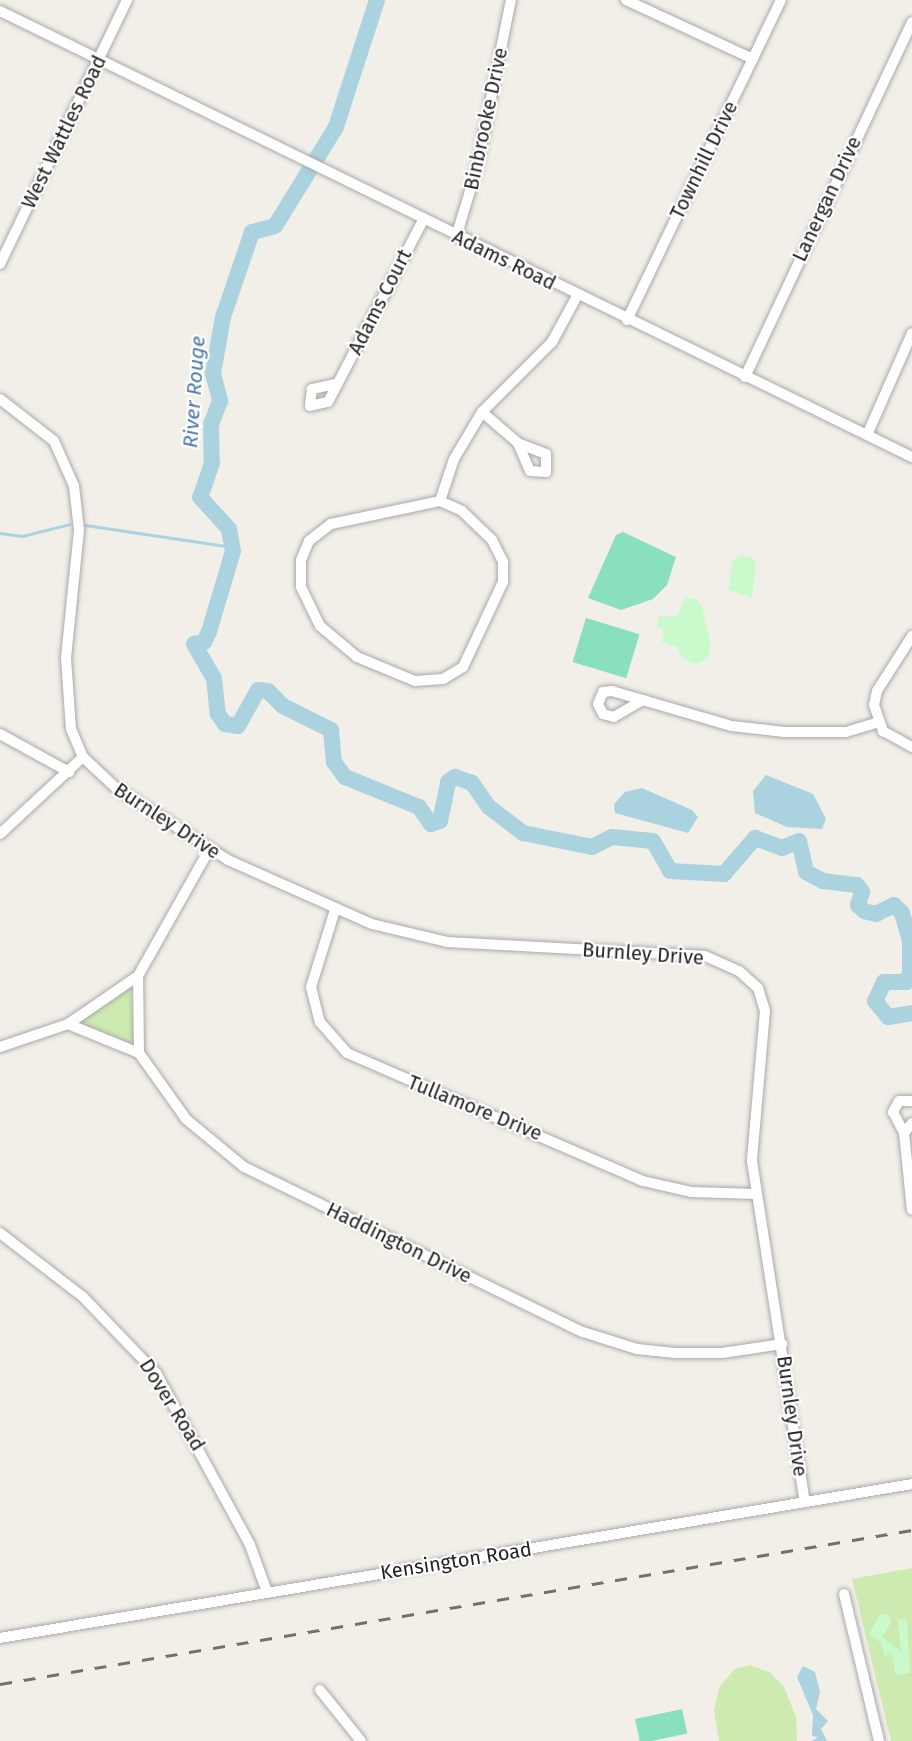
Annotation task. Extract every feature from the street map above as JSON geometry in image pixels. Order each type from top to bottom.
[{"type":"street","name":"West Wattles Road","points":[[0,264],[127,0]]},
{"type":"street","name":"Binbrooke Drive","points":[[456,237],[477,168],[511,0]]},
{"type":"street","points":[[626,0],[753,59]]},
{"type":"street","name":"Townhill Drive","points":[[627,320],[781,0]]},
{"type":"street","name":"Adams Road","points":[[0,11],[456,237],[912,457]]},
{"type":"street","name":"Lanergan Drive","points":[[745,377],[912,22]]},
{"type":"street","name":"Adams Court","points":[[336,384],[423,220]]},
{"type":"street","points":[[440,501],[454,459],[482,412],[552,342],[577,296]]},
{"type":"street","points":[[867,435],[912,333]]},
{"type":"street","name":"Burnley Drive","points":[[0,399],[54,441],[76,494],[79,530],[68,609],[67,681],[71,729],[83,757],[116,788],[209,850],[335,910],[447,942],[673,952],[705,956],[739,971],[758,988],[765,1011],[753,1108],[756,1194],[806,1502]]},
{"type":"street","points":[[482,412],[518,443]]},
{"type":"street","points":[[440,501],[462,511],[492,540],[503,562],[503,582],[463,666],[443,679],[415,681],[372,665],[329,636],[309,608],[300,568],[309,541],[331,524],[440,501]]},
{"type":"street","points":[[876,723],[877,691],[912,636]]},
{"type":"street","points":[[643,700],[759,730],[846,732],[876,723]]},
{"type":"street","points":[[876,723],[912,747]]},
{"type":"street","points":[[0,727],[4,736],[69,772]]},
{"type":"street","points":[[0,834],[83,757]]},
{"type":"street","points":[[0,1047],[68,1024],[138,976],[209,850]]},
{"type":"street","name":"Tullamore Drive","points":[[335,910],[311,987],[320,1022],[347,1053],[643,1181],[682,1191],[756,1194]]},
{"type":"street","points":[[68,1024],[139,1053],[138,976]]},
{"type":"street","name":"Haddington Drive","points":[[139,1053],[177,1110],[225,1155],[583,1332],[675,1353],[722,1353],[782,1344]]},
{"type":"street","points":[[912,1101],[901,1100],[893,1109],[904,1133],[912,1210]]},
{"type":"street","points":[[904,1133],[912,1123]]},
{"type":"street","name":"Dover Road","points":[[0,1233],[90,1303],[156,1372],[250,1545],[267,1592]]},
{"type":"street","name":"Kensington Road","points":[[0,1638],[912,1484]]},
{"type":"street","points":[[844,1594],[879,1741]]},
{"type":"street","points":[[320,1690],[361,1741]]},
{"type":"green space","points":[[623,532],[676,557],[667,585],[653,599],[621,610],[588,598],[616,535]]},
{"type":"green space","points":[[740,556],[751,557],[756,564],[752,598],[729,590],[732,562]]},
{"type":"green space","points":[[685,598],[696,599],[702,607],[710,641],[709,657],[697,664],[684,660],[677,647],[662,642],[664,630],[657,627],[659,616],[677,617]]},
{"type":"green space","points":[[586,618],[640,634],[626,678],[573,662]]},
{"type":"green space","points":[[131,987],[134,1045],[81,1024],[80,1021]]},
{"type":"green space","points":[[912,1568],[912,1741],[891,1741],[852,1579]]},
{"type":"green space","points":[[888,1614],[891,1623],[882,1637],[901,1652],[898,1619],[907,1620],[910,1673],[896,1675],[891,1652],[885,1656],[881,1643],[869,1634],[880,1615]]},
{"type":"green space","points":[[750,1665],[771,1673],[784,1687],[796,1717],[797,1741],[719,1741],[714,1710],[720,1686],[735,1669]]},
{"type":"green space","points":[[682,1709],[687,1733],[652,1741],[640,1741],[635,1719]]},
{"type":"water","points":[[766,775],[813,794],[826,819],[822,829],[787,827],[755,813],[753,791]]},
{"type":"water","points":[[642,788],[692,810],[698,817],[688,833],[615,813],[614,804],[625,792]]},
{"type":"water","points":[[803,1666],[815,1672],[820,1692],[816,1709],[828,1721],[821,1729],[827,1741],[812,1741],[818,1737],[812,1736],[813,1715],[797,1677]]},
{"type":"waterway","name":"River Rouge","points":[[377,0],[336,127],[275,226],[252,232],[223,317],[213,374],[220,401],[211,424],[212,463],[200,497],[229,529],[233,551],[209,632],[204,642],[194,644],[214,678],[218,714],[225,724],[238,726],[258,690],[268,691],[283,706],[331,730],[334,762],[345,777],[419,807],[431,824],[440,821],[448,782],[455,777],[472,783],[489,807],[523,833],[592,847],[612,837],[653,841],[670,871],[724,874],[755,838],[782,848],[799,841],[806,872],[823,881],[857,885],[862,892],[858,905],[864,911],[876,914],[894,905],[902,913],[910,941],[910,974],[906,982],[884,982],[875,1001],[888,1017],[912,1013]]},
{"type":"waterway","points":[[0,533],[22,536],[70,524]]},
{"type":"waterway","points":[[85,525],[232,547]]},
{"type":"railway","points":[[0,1684],[912,1530]]}]
